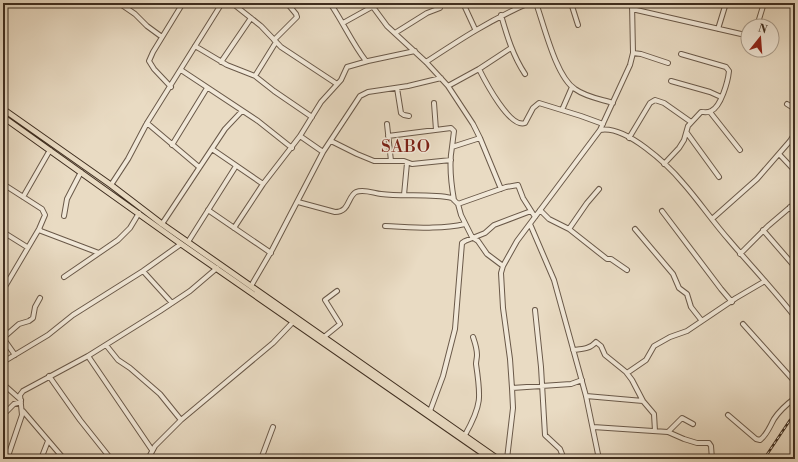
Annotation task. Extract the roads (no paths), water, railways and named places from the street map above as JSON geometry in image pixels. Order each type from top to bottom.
[{"type":"main road","points":[[3,109],[111,185],[162,224],[498,459]]},
{"type":"main road","points":[[3,117],[181,244],[491,459]]},
{"type":"street","points":[[119,3],[135,14],[147,26],[162,37]]},
{"type":"street","points":[[111,185],[128,160],[147,123],[171,87],[222,3]]},
{"type":"street","points":[[232,3],[261,26],[275,41],[306,64],[337,84]]},
{"type":"street","points":[[255,76],[275,41],[297,17],[287,3]]},
{"type":"street","points":[[330,3],[355,47],[366,61]]},
{"type":"street","points":[[343,24],[379,3]]},
{"type":"street","points":[[395,33],[427,13],[440,8],[442,3]]},
{"type":"street","points":[[462,3],[475,29]]},
{"type":"street","points":[[426,62],[475,29],[501,15],[529,3]]},
{"type":"street","points":[[536,3],[555,60],[572,87],[590,97],[613,103]]},
{"type":"street","points":[[578,25],[572,4],[591,5],[597,3]]},
{"type":"street","points":[[507,459],[512,408],[512,388],[501,273],[503,266],[517,241],[600,130],[625,79],[633,53],[632,3]]},
{"type":"street","points":[[718,29],[726,3]]},
{"type":"street","points":[[760,18],[764,3]]},
{"type":"street","points":[[171,87],[154,69],[149,61],[181,4]]},
{"type":"street","points":[[373,7],[380,18],[415,51],[448,86],[473,124],[500,189]]},
{"type":"street","points":[[632,9],[740,34]]},
{"type":"street","points":[[501,15],[510,48],[525,74]]},
{"type":"street","points":[[221,62],[251,18]]},
{"type":"street","points":[[195,46],[221,62],[255,76],[312,117]]},
{"type":"street","points":[[448,86],[479,69],[510,48]]},
{"type":"street","points":[[234,228],[263,184],[292,148],[321,102],[341,80],[347,67],[366,61],[415,51]]},
{"type":"street","points":[[633,53],[641,54],[668,63]]},
{"type":"street","points":[[664,164],[679,148],[691,122],[701,112],[710,112],[715,108],[721,97],[729,75],[729,69],[681,54]]},
{"type":"street","points":[[479,69],[510,118],[518,123],[525,123],[533,108],[539,103],[603,124]]},
{"type":"street","points":[[181,70],[267,128],[292,148]]},
{"type":"street","points":[[252,286],[271,253],[323,152],[362,95],[441,78]]},
{"type":"street","points":[[671,81],[710,92],[721,97]]},
{"type":"street","points":[[562,110],[572,87]]},
{"type":"street","points":[[172,145],[207,88]]},
{"type":"street","points":[[397,88],[401,113],[409,116]]},
{"type":"street","points":[[629,138],[650,103],[655,100],[664,103],[691,122]]},
{"type":"street","points":[[434,103],[436,130]]},
{"type":"street","points":[[787,104],[795,109]]},
{"type":"street","points":[[162,224],[225,129],[242,111]]},
{"type":"street","points":[[710,112],[740,150]]},
{"type":"street","points":[[147,123],[199,167]]},
{"type":"street","points":[[387,124],[391,161]]},
{"type":"street","points":[[388,136],[449,128],[453,129],[451,160],[454,200]]},
{"type":"street","points":[[600,130],[622,134],[650,151],[683,182],[740,254],[795,317]]},
{"type":"street","points":[[687,133],[719,177]]},
{"type":"street","points":[[712,219],[757,179],[790,142],[795,133]]},
{"type":"street","points":[[300,136],[323,152]]},
{"type":"street","points":[[452,146],[480,138]]},
{"type":"street","points":[[331,141],[370,160],[404,161],[407,163],[451,160]]},
{"type":"street","points":[[212,149],[263,184]]},
{"type":"street","points":[[23,197],[50,150]]},
{"type":"street","points":[[779,154],[795,171]]},
{"type":"street","points":[[404,196],[407,163]]},
{"type":"street","points":[[188,242],[236,166]]},
{"type":"street","points":[[64,216],[66,199],[81,172]]},
{"type":"street","points":[[3,184],[44,211],[45,215],[39,229],[3,290]]},
{"type":"street","points":[[458,204],[518,184],[523,198],[535,217]]},
{"type":"street","points":[[569,228],[599,189]]},
{"type":"street","points":[[298,202],[340,212],[348,205],[354,194],[357,192],[365,191],[404,196],[450,197],[458,204],[472,238],[480,243],[487,254],[503,266]]},
{"type":"street","points":[[740,254],[763,230],[795,203]]},
{"type":"street","points":[[790,207],[795,214]]},
{"type":"street","points":[[208,210],[271,253]]},
{"type":"street","points":[[540,210],[549,219],[569,228],[607,259],[611,259],[627,270]]},
{"type":"street","points":[[430,411],[443,376],[455,330],[462,243],[485,232],[494,225],[530,211]]},
{"type":"street","points":[[662,211],[732,302]]},
{"type":"street","points":[[64,276],[124,235],[139,213]]},
{"type":"street","points":[[385,226],[428,228],[452,227],[465,224]]},
{"type":"street","points":[[530,224],[554,280],[582,380],[599,459]]},
{"type":"street","points":[[39,229],[98,253]]},
{"type":"street","points":[[635,229],[673,274],[679,288],[687,294],[691,307],[702,321]]},
{"type":"street","points":[[763,230],[795,267]]},
{"type":"street","points":[[3,232],[27,247]]},
{"type":"street","points":[[3,362],[48,335],[80,310],[143,272],[181,244]]},
{"type":"street","points":[[7,459],[23,411],[20,395],[23,391],[88,356],[172,304],[190,291],[216,268]]},
{"type":"street","points":[[143,272],[172,304]]},
{"type":"street","points":[[627,373],[646,360],[654,346],[670,337],[687,331],[736,298],[765,281]]},
{"type":"street","points":[[324,337],[340,324],[325,300],[337,291]]},
{"type":"street","points":[[16,354],[3,338],[20,324],[33,318],[35,307],[40,298]]},
{"type":"street","points":[[535,310],[545,435],[560,449],[564,459]]},
{"type":"street","points":[[148,459],[152,450],[181,420],[273,343],[293,322]]},
{"type":"street","points":[[743,324],[795,382]]},
{"type":"street","points":[[465,435],[476,414],[480,393],[479,375],[476,362],[477,347],[474,336]]},
{"type":"street","points":[[573,350],[588,348],[596,342],[601,346],[604,355],[627,373],[642,401],[654,414],[655,431]]},
{"type":"street","points":[[106,345],[118,360],[130,368],[160,394],[181,420]]},
{"type":"street","points":[[88,356],[152,450]]},
{"type":"street","points":[[49,376],[80,420],[111,459]]},
{"type":"street","points":[[512,388],[570,384],[582,380]]},
{"type":"street","points":[[3,384],[22,401]]},
{"type":"street","points":[[586,396],[642,401]]},
{"type":"street","points":[[728,415],[756,439],[760,440],[783,408],[795,398]]},
{"type":"street","points":[[3,415],[14,404],[22,401]]},
{"type":"street","points":[[23,411],[64,459]]},
{"type":"street","points":[[668,432],[682,418],[693,424]]},
{"type":"street","points":[[261,459],[273,427]]},
{"type":"street","points":[[593,427],[668,432],[697,443],[709,443],[711,446],[712,459]]},
{"type":"street","points":[[41,459],[48,441]]},
{"type":"railway","points":[[764,459],[790,420],[795,416]]},
{"type":"district","name":"SABO","points":[[406,147]]}]
